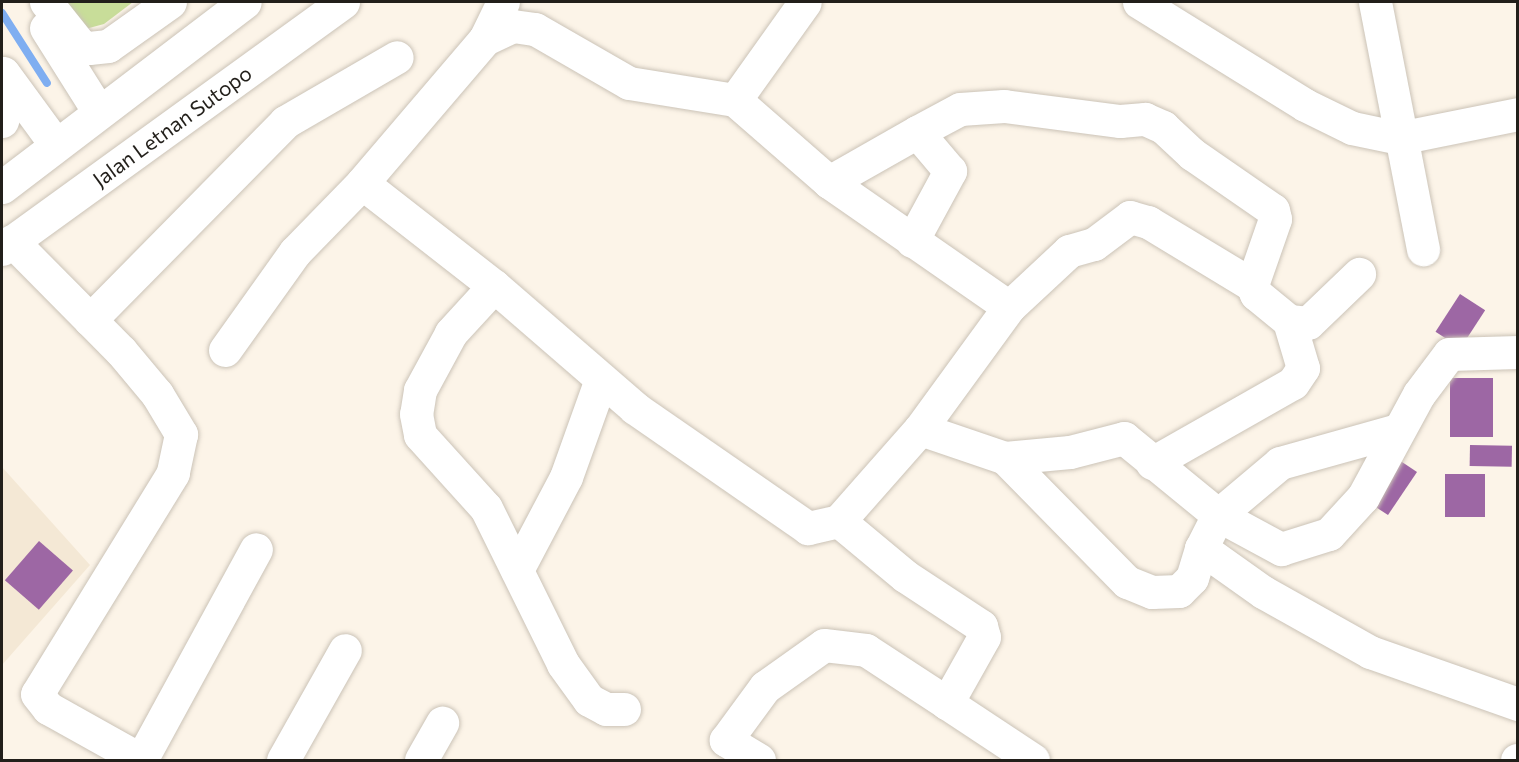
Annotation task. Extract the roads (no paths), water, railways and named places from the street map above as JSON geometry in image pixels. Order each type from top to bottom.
[{"type":"street","points":[[28,2],[99,112]]},
{"type":"street","points":[[46,2],[81,46],[89,48],[108,46],[170,2]]},
{"type":"street","points":[[2,187],[245,2]]},
{"type":"street","name":"Jalan Letnan Sutopo","points":[[7,245],[343,2]]},
{"type":"street","points":[[225,350],[295,252],[362,183],[485,39],[503,2]]},
{"type":"street","points":[[735,100],[805,2]]},
{"type":"street","points":[[1138,2],[1305,105],[1352,128],[1399,138],[1518,114]]},
{"type":"street","points":[[1375,2],[1399,138],[1423,249]]},
{"type":"street","points":[[485,39],[513,26],[535,29],[629,83],[735,100],[829,182],[1009,307]]},
{"type":"street","points":[[90,320],[285,122],[397,57]]},
{"type":"street","points":[[4,91],[56,145]]},
{"type":"street","points":[[829,182],[960,109],[981,104],[1120,121],[1145,119],[1163,127],[1192,154],[1273,210],[1275,219],[1252,285]]},
{"type":"street","points":[[912,241],[950,171],[917,132]]},
{"type":"street","points":[[362,183],[494,286],[601,380],[808,528],[839,521],[920,429],[1009,307],[1069,251],[1094,244],[1130,217],[1148,222],[1252,285],[1256,294],[1289,321],[1308,323],[1359,274]]},
{"type":"street","points":[[7,245],[90,320],[157,394],[176,423],[181,446],[173,473],[37,694],[48,708],[141,760],[256,549]]},
{"type":"street","points":[[494,286],[451,333],[420,390],[416,414],[420,435],[486,508],[563,664],[589,700],[606,709],[624,709]]},
{"type":"street","points":[[1152,463],[1293,383],[1303,368],[1289,321]]},
{"type":"street","points":[[920,429],[1005,458],[1070,452],[1116,436],[1218,515],[1281,549],[1329,534],[1363,497],[1398,430],[1449,354],[1518,352]]},
{"type":"street","points":[[517,570],[566,477],[601,380]]},
{"type":"street","points":[[1005,458],[1126,582],[1152,592],[1179,591],[1192,578],[1201,548],[1218,515],[1281,463],[1398,430]]},
{"type":"street","points":[[839,521],[905,576],[985,632],[946,703]]},
{"type":"street","points":[[1201,548],[1263,592],[1344,640],[1518,704]]},
{"type":"street","points":[[759,760],[726,740],[765,687],[824,645],[866,650],[1033,760]]},
{"type":"street","points":[[283,760],[345,650]]},
{"type":"street","points":[[421,760],[442,723]]},
{"type":"waterway","points":[[2,13],[47,83]]}]
